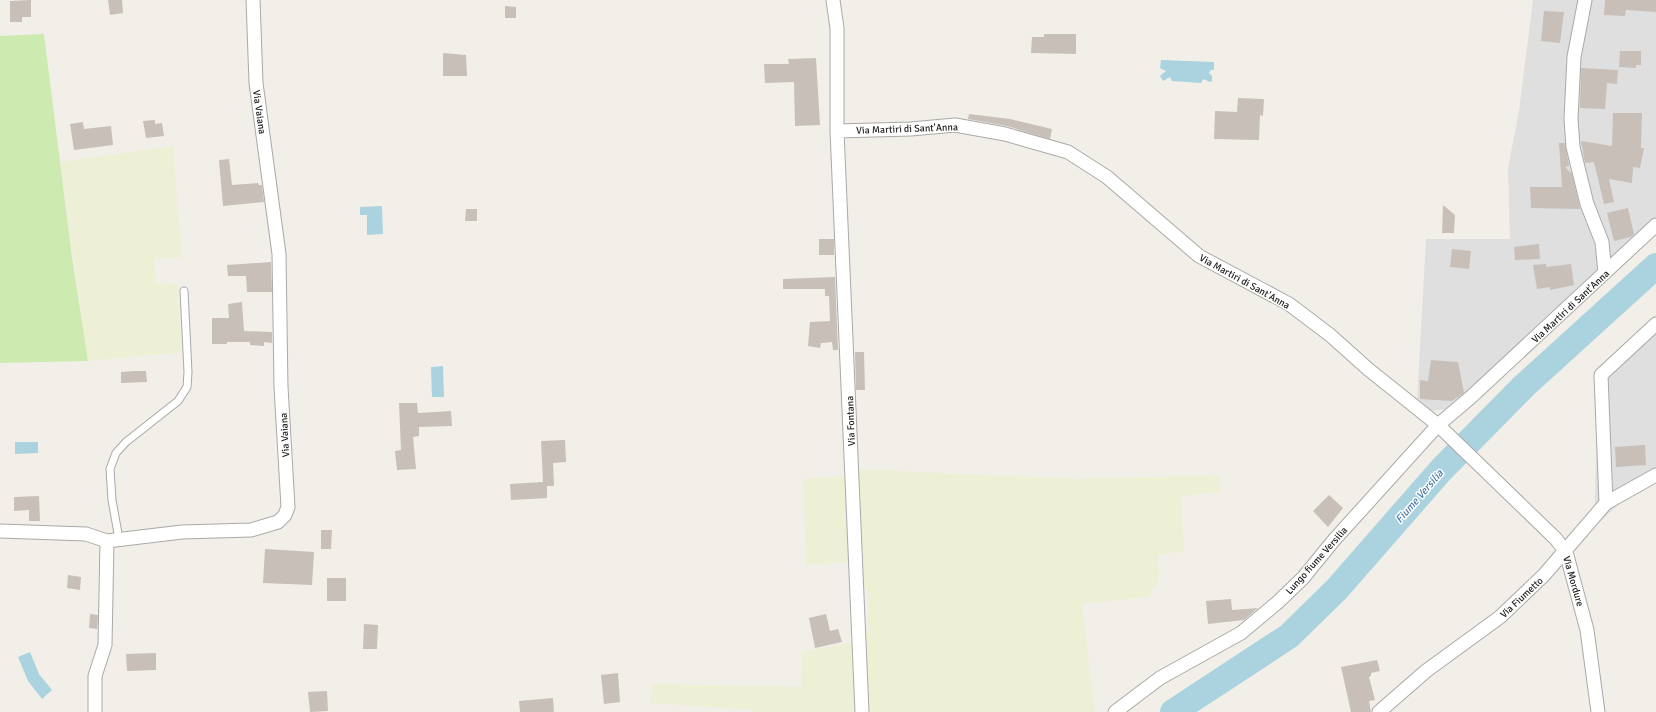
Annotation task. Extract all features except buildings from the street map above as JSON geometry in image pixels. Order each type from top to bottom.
[{"type":"street","name":"Via Vaiana","points":[[114,540],[182,532],[251,530],[278,522],[285,515],[288,507],[281,387],[279,254],[256,83],[253,0]]},
{"type":"street","points":[[833,0],[837,28],[837,131]]},
{"type":"street","points":[[1585,0],[1574,57],[1571,119],[1573,147],[1587,204],[1602,242],[1605,273]]},
{"type":"street","name":"Via Martiri di Sant'Anna","points":[[837,131],[911,129],[955,125],[1005,134],[1068,152],[1107,177],[1199,256],[1290,304],[1330,335],[1368,369],[1441,428],[1471,397],[1656,225]]},
{"type":"street","name":"Via Fontana","points":[[837,131],[862,712]]},
{"type":"street","points":[[1606,503],[1601,375],[1656,324]]},
{"type":"street","name":"Via Mordure","points":[[1441,428],[1556,539],[1566,552],[1587,630],[1598,712]]},
{"type":"street","name":"Lungo fiume Versilia","points":[[1115,712],[1160,678],[1241,633],[1278,602],[1303,578],[1338,535],[1441,428]]},
{"type":"street","name":"Via Fiumetto","points":[[1379,712],[1426,671],[1500,617],[1566,552],[1606,503],[1656,475]]},
{"type":"street","points":[[0,531],[86,534],[114,540],[105,645],[95,676],[95,712]]},
{"type":"lane","points":[[114,540],[110,469],[116,453],[126,442],[178,401],[187,387],[188,372],[184,291]]},
{"type":"shaded area","points":[[1533,0],[1656,0],[1656,219],[1451,409],[1429,411],[1417,402],[1426,239],[1510,239],[1508,168],[1519,111]]},
{"type":"shaded area","points":[[1656,315],[1656,481],[1617,506],[1594,527],[1599,367]]},
{"type":"green space","points":[[44,34],[72,257],[88,361],[0,363],[0,36]]},
{"type":"green space","points":[[173,146],[182,257],[154,259],[156,283],[177,284],[182,352],[88,361],[60,162]]},
{"type":"green space","points":[[855,469],[1076,479],[1219,475],[1221,492],[1181,496],[1184,551],[1158,555],[1159,579],[1149,597],[1082,604],[1095,712],[752,712],[751,710],[650,703],[653,684],[801,687],[802,652],[839,645],[863,637],[868,627],[867,590],[860,585],[859,561],[806,565],[803,479],[846,476]]},
{"type":"water","points":[[1161,60],[1214,62],[1214,70],[1211,70],[1209,73],[1212,76],[1212,81],[1210,82],[1203,79],[1201,83],[1172,81],[1170,77],[1163,81],[1160,76],[1166,71],[1160,68]]},
{"type":"water","points":[[382,206],[383,234],[367,235],[367,215],[360,215],[360,207]]},
{"type":"water","points":[[443,366],[444,397],[432,397],[431,367]]},
{"type":"water","points":[[15,442],[38,442],[38,453],[15,454]]},
{"type":"water","points":[[30,652],[39,674],[52,690],[42,699],[28,681],[18,657]]},
{"type":"waterway","name":"Fiume Versilia","points":[[1173,712],[1289,636],[1337,589],[1441,470],[1524,386],[1656,266]]}]
